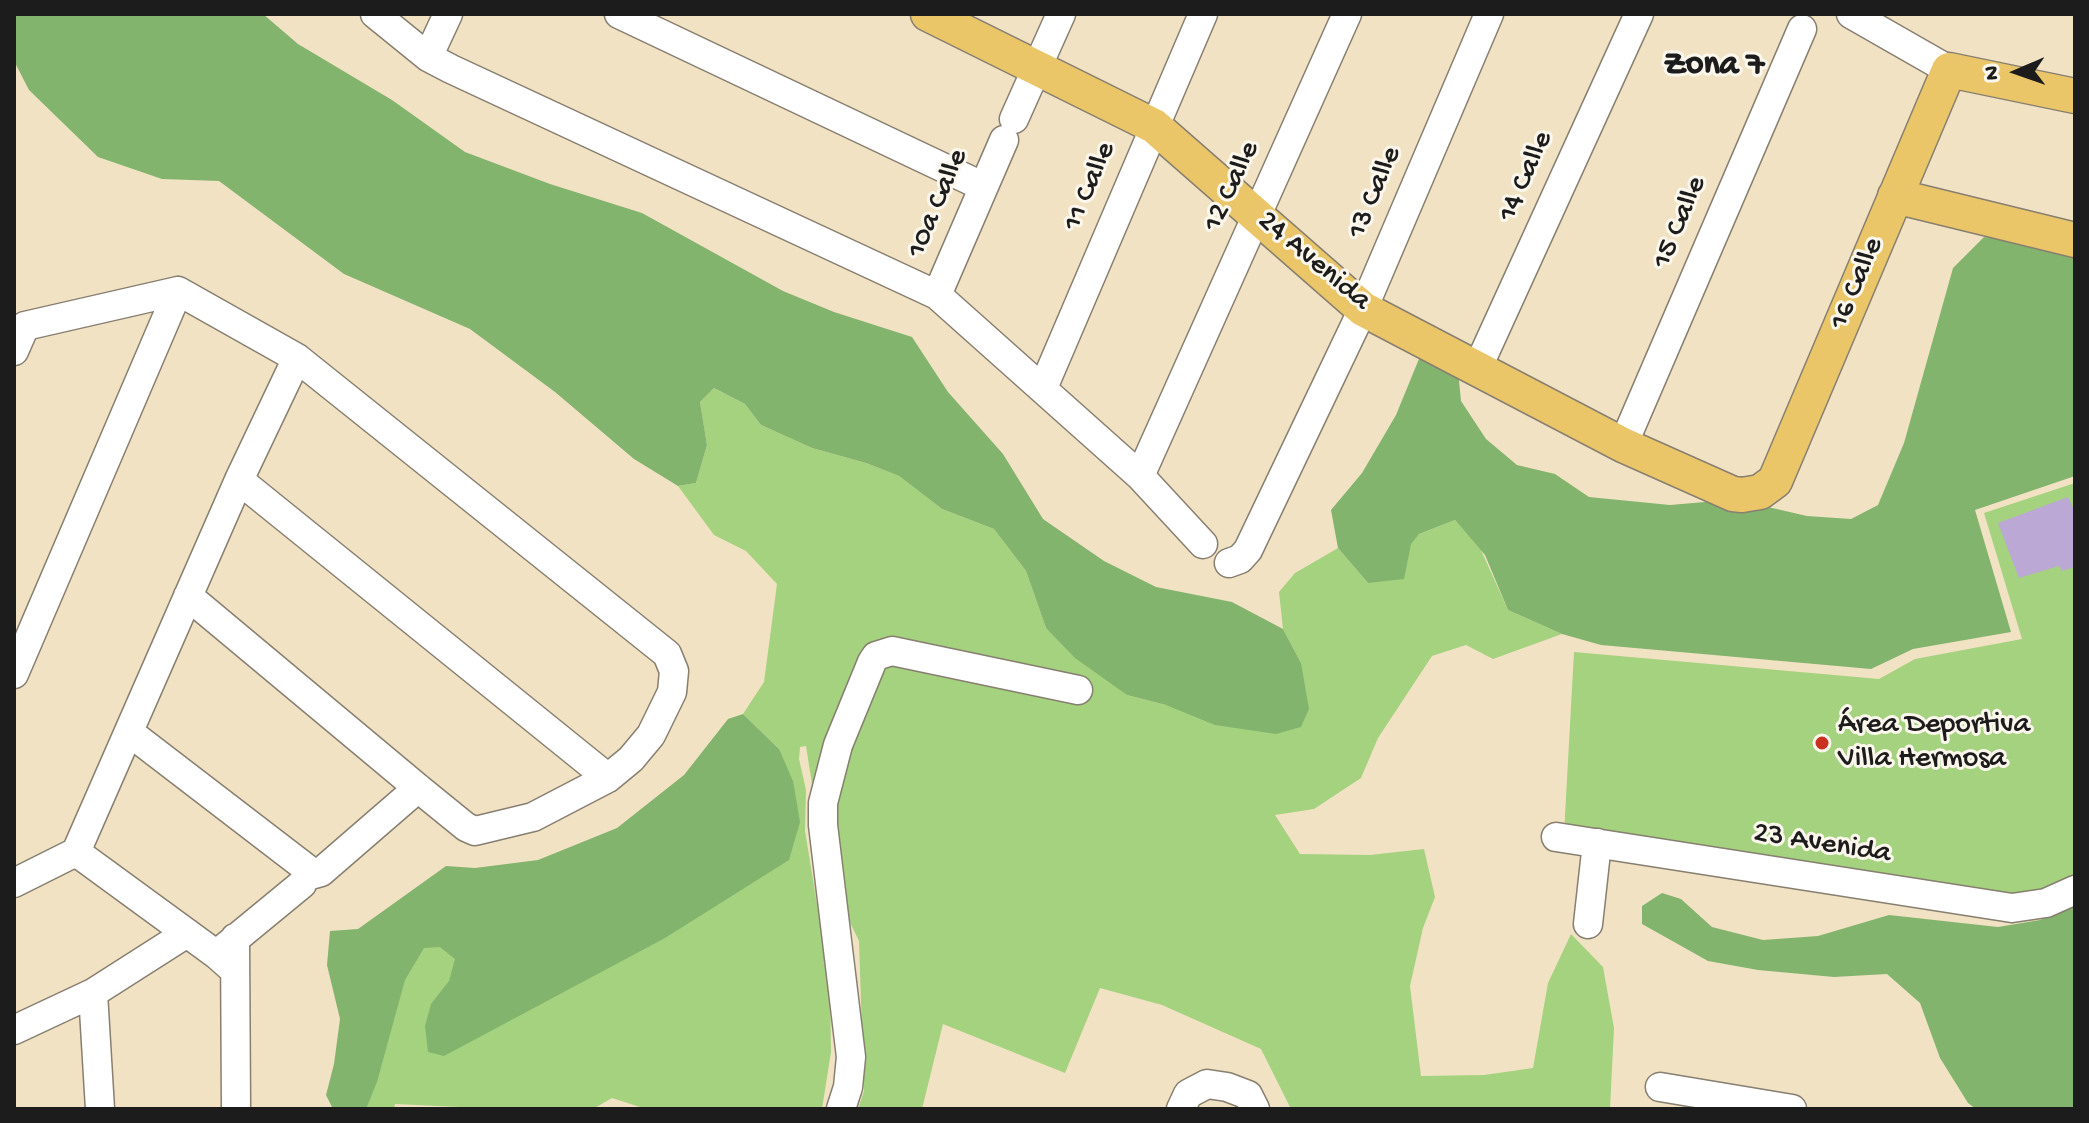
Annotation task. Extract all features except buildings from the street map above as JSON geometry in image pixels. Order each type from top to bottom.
[{"type":"main road","name":"24 Avenida","points":[[928,14],[1154,126],[1363,309],[1623,445],[1733,494],[1760,492]]},
{"type":"main road","points":[[1949,70],[2075,96]]},
{"type":"main road","name":"16 Calle","points":[[1760,492],[1775,481],[1949,70]]},
{"type":"main road","points":[[1895,196],[2075,240]]},
{"type":"street","points":[[375,14],[428,57],[937,295],[1140,476],[1203,544]]},
{"type":"street","points":[[428,57],[448,14]]},
{"type":"street","points":[[619,14],[982,186]]},
{"type":"street","name":"10a Calle","points":[[937,295],[982,186],[1039,68],[1061,14]]},
{"type":"street","name":"11 Calle","points":[[1043,388],[1203,14]]},
{"type":"street","name":"12 Calle","points":[[1140,476],[1347,14]]},
{"type":"street","name":"13 Calle","points":[[1229,563],[1240,559],[1250,545],[1363,309],[1489,14]]},
{"type":"street","name":"14 Calle","points":[[1478,367],[1639,14]]},
{"type":"street","points":[[1851,14],[1949,70]]},
{"type":"street","name":"15 Calle","points":[[1623,445],[1802,29]]},
{"type":"street","points":[[18,328],[178,291],[297,358],[667,654],[672,661],[674,680],[664,712],[651,735],[631,759],[608,778],[533,817],[475,831],[418,788],[188,596]]},
{"type":"street","points":[[14,674],[178,291]]},
{"type":"street","points":[[14,883],[76,852],[239,480],[297,358]]},
{"type":"street","points":[[239,480],[608,778]]},
{"type":"street","points":[[841,1109],[848,1087],[851,1057],[823,825],[823,803],[838,745],[872,662],[876,656],[892,651],[1078,690]]},
{"type":"street","points":[[129,732],[314,874],[321,872],[418,788]]},
{"type":"street","name":"23 Avenida","points":[[1556,837],[2012,908],[2046,903],[2075,890]]},
{"type":"street","points":[[1588,924],[1597,843]]},
{"type":"street","points":[[76,852],[187,933],[229,955]]},
{"type":"street","points":[[236,1109],[229,955],[302,884]]},
{"type":"street","points":[[14,1030],[93,993],[187,933]]},
{"type":"street","points":[[93,993],[100,1109]]},
{"type":"street","points":[[1181,1109],[1188,1094],[1207,1084],[1248,1095],[1255,1109]]},
{"type":"street","points":[[1660,1087],[1746,1106],[1792,1109]]},
{"type":"green space","points":[[14,14],[263,14],[298,44],[392,100],[465,152],[550,184],[642,213],[783,291],[834,312],[912,337],[948,392],[1003,454],[1043,519],[1104,561],[1156,587],[1232,602],[1283,629],[1301,663],[1309,709],[1301,727],[1276,734],[1215,725],[1166,705],[1127,695],[1075,658],[1046,628],[1026,571],[994,529],[942,509],[899,476],[812,448],[761,425],[745,404],[714,388],[700,402],[707,445],[696,483],[678,486],[634,459],[555,392],[470,329],[344,274],[219,181],[162,179],[98,157],[29,90],[14,61]]},
{"type":"green space","points":[[1984,237],[2075,252],[2075,476],[1975,510],[2011,632],[1913,649],[1871,669],[1601,645],[1562,634],[1508,610],[1485,555],[1455,520],[1419,534],[1411,544],[1404,579],[1368,583],[1338,548],[1331,510],[1362,473],[1396,415],[1421,354],[1458,370],[1461,401],[1486,439],[1517,465],[1555,474],[1589,497],[1670,505],[1705,502],[1768,507],[1807,516],[1851,519],[1878,505],[1904,443],[1953,268]]},
{"type":"green space","points":[[714,388],[745,404],[761,425],[812,448],[899,476],[942,509],[994,529],[1026,571],[1046,628],[1127,695],[1166,705],[1301,663],[1283,629],[1279,592],[1295,573],[1338,548],[1368,583],[1419,534],[1455,520],[1481,550],[1508,610],[1562,634],[1493,659],[1466,645],[1432,656],[1378,738],[1361,778],[1314,809],[1275,815],[1300,854],[1370,855],[1424,849],[1435,897],[1423,928],[1410,986],[1421,1076],[1484,1075],[1533,1068],[1548,983],[1571,934],[1603,967],[1614,1028],[1610,1109],[1291,1109],[1261,1049],[1162,1005],[1100,988],[1065,1073],[943,1024],[922,1109],[858,1109],[864,1091],[859,941],[826,873],[806,746],[800,747],[799,759],[806,790],[805,831],[830,983],[831,1052],[822,1109],[646,1109],[612,1098],[593,1109],[395,1104],[394,1109],[351,1109],[418,941],[779,749],[743,714],[764,682],[777,584],[746,551],[714,535],[678,486],[696,483],[707,445],[700,402]]},
{"type":"green space","name":"Área Deportiva Villa Hermosa","points":[[2075,483],[2075,881],[2011,901],[1564,834],[1574,652],[1879,679],[1915,659],[2022,639],[1984,513]]},
{"type":"green space","points":[[743,714],[779,749],[793,781],[800,822],[789,860],[665,938],[444,1056],[428,1052],[425,1026],[431,1004],[449,981],[455,959],[440,947],[424,948],[405,980],[377,1082],[366,1109],[333,1109],[326,1095],[340,1019],[327,965],[330,931],[358,929],[446,866],[475,868],[538,860],[617,828],[684,775],[728,719]]},
{"type":"green space","points":[[1662,893],[1681,899],[1712,927],[1763,940],[1818,936],[1889,915],[1998,927],[2040,920],[2075,903],[2075,1109],[1976,1109],[1968,1103],[1940,1058],[1920,1003],[1887,974],[1834,977],[1758,970],[1708,961],[1642,924],[1642,906]]},
{"type":"place","name":"Área Deportiva Villa Hermosa","points":[[1822,743]]},
{"type":"district","name":"Zona 7","points":[[1714,67]]}]
